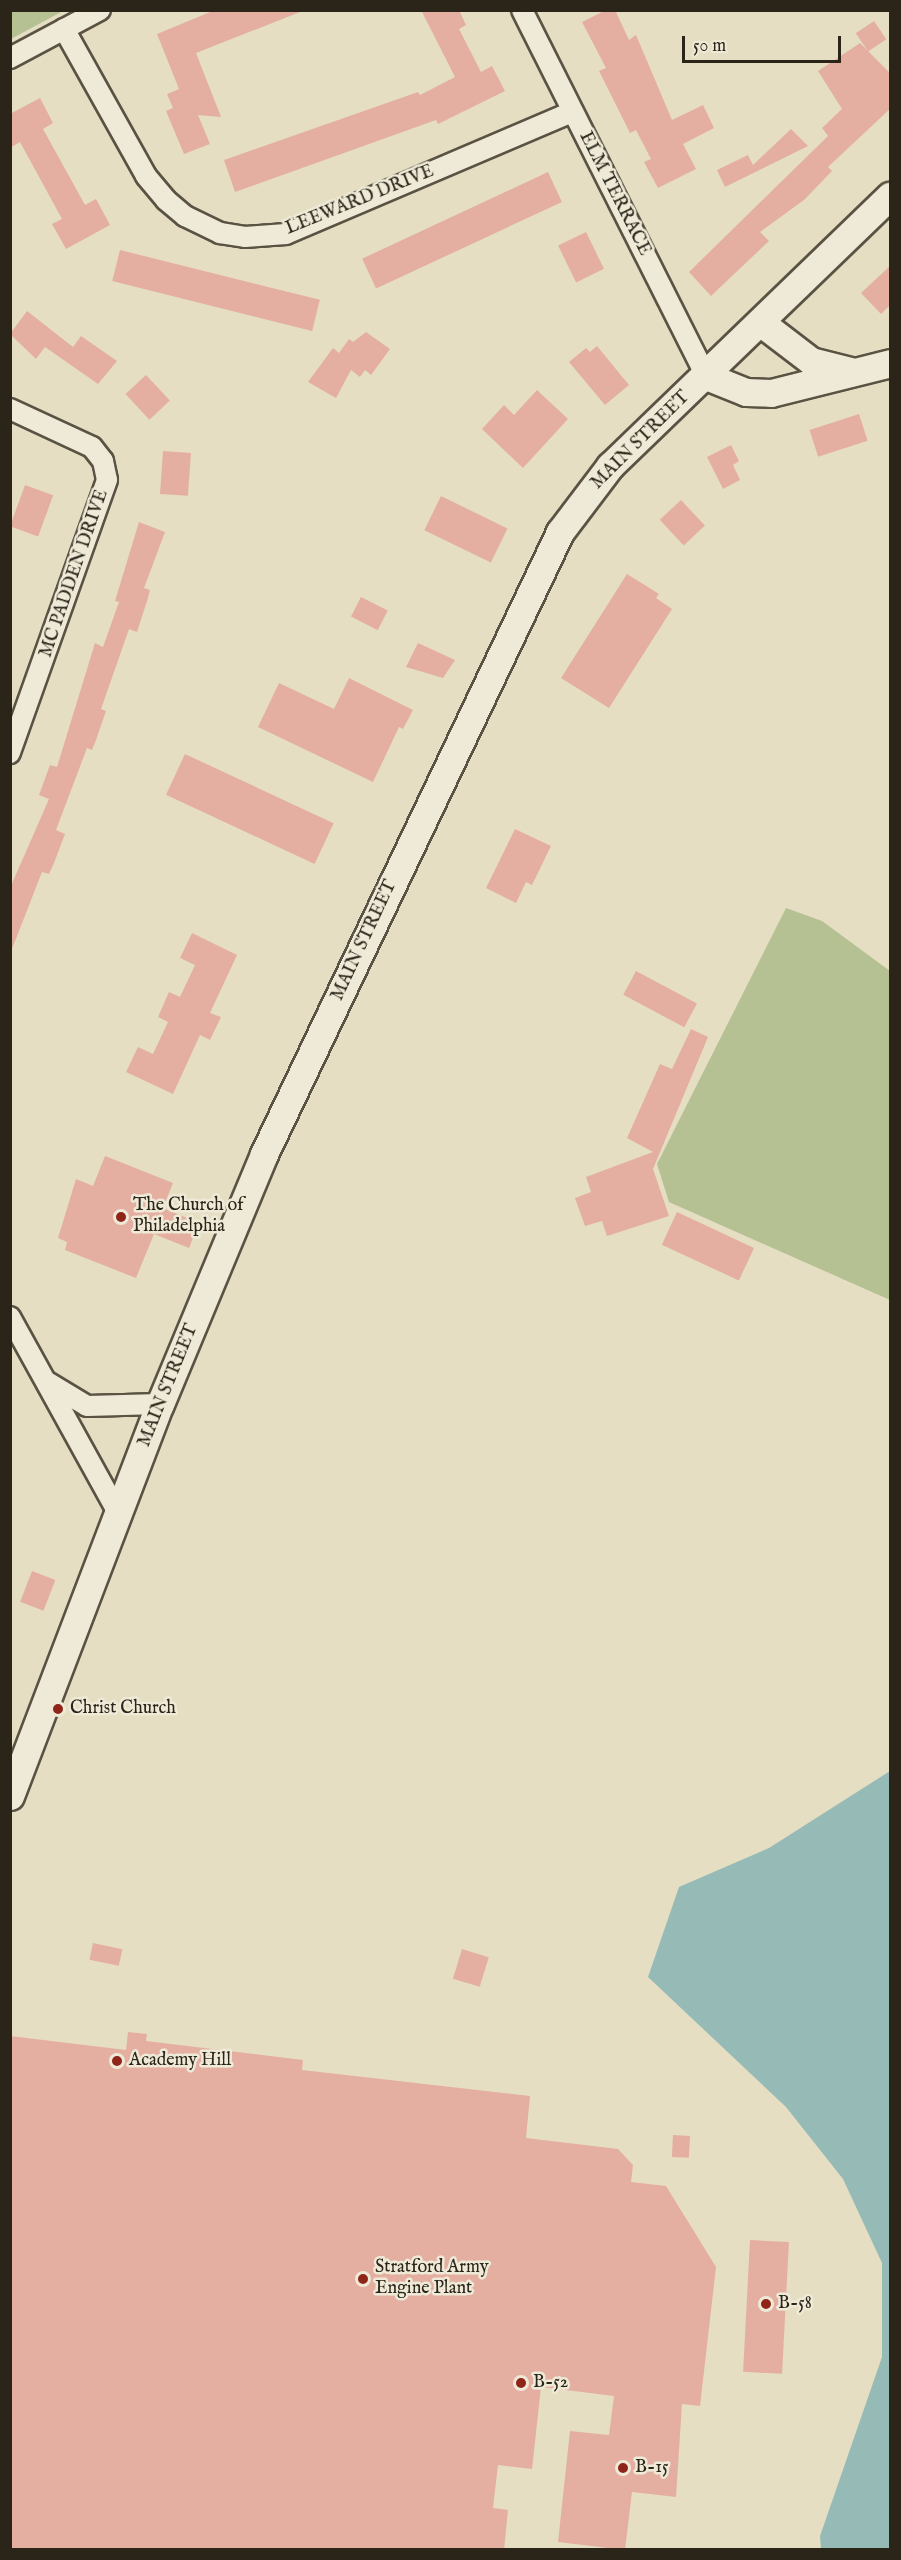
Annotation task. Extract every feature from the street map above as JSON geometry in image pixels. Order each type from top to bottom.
[{"type":"main road","name":"MAIN STREET","points":[[10,1796],[120,1516],[160,1404],[264,1154],[560,532],[610,466],[891,196]]},
{"type":"main road","points":[[760,322],[811,361],[851,372]]},
{"type":"main road","points":[[706,376],[761,394],[891,363]]},
{"type":"street","points":[[10,58],[100,10]]},
{"type":"street","name":"ELM TERRACE","points":[[522,10],[706,376]]},
{"type":"street","name":"LEEWARD DRIVE","points":[[64,29],[146,176],[166,200],[185,216],[220,232],[245,237],[286,234],[573,112]]},
{"type":"street","name":"MC PADDEN DRIVE","points":[[10,409],[92,447],[104,461],[107,480],[10,753]]},
{"type":"street","points":[[10,1317],[120,1516]]},
{"type":"street","points":[[47,1382],[87,1406],[160,1404]]},
{"type":"green space","points":[[11,10],[63,10],[63,11],[11,39]]},
{"type":"green space","points":[[786,908],[822,921],[890,971],[890,1300],[669,1202],[657,1164]]},
{"type":"water","points":[[890,1771],[890,2549],[821,2549],[820,2536],[882,2357],[882,2263],[843,2179],[786,2107],[648,1977],[679,1887],[769,1848]]},
{"type":"building","points":[[215,10],[300,12],[196,53],[221,117],[198,115],[210,144],[184,154],[166,111],[173,108],[167,94],[179,89],[157,34]]},
{"type":"building","points":[[421,10],[459,10],[466,25],[459,29],[481,72],[492,66],[505,91],[438,124],[436,120],[235,192],[224,160],[418,92],[420,95],[455,77]]},
{"type":"building","points":[[606,10],[615,10],[629,40],[636,35],[672,120],[703,105],[714,128],[683,144],[696,169],[658,188],[644,162],[651,159],[636,130],[630,133],[599,71],[606,68],[582,22]]},
{"type":"building","points":[[874,21],[886,39],[868,52],[856,33]]},
{"type":"building","points":[[860,43],[891,74],[891,108],[828,167],[832,171],[804,200],[760,232],[769,241],[711,296],[689,272],[828,136],[822,128],[842,109],[818,71]]},
{"type":"building","points":[[40,98],[53,123],[43,129],[85,205],[96,199],[110,225],[66,249],[52,224],[62,219],[20,142],[10,148],[10,114]]},
{"type":"building","points":[[791,129],[808,146],[725,187],[717,170],[748,155],[753,165]]},
{"type":"building","points":[[548,172],[562,202],[376,289],[362,259]]},
{"type":"building","points":[[586,232],[604,269],[576,282],[558,246]]},
{"type":"building","points":[[120,250],[320,300],[312,331],[112,281]]},
{"type":"building","points":[[891,265],[891,304],[881,314],[861,293]]},
{"type":"building","points":[[27,311],[73,347],[81,336],[117,361],[98,384],[45,347],[36,359],[10,334]]},
{"type":"building","points":[[366,332],[390,349],[371,375],[365,370],[360,377],[351,370],[336,398],[308,382],[333,348],[339,353],[349,339],[353,342]]},
{"type":"building","points":[[597,346],[629,385],[605,405],[569,362],[586,348],[590,352]]},
{"type":"building","points":[[146,375],[170,401],[149,420],[126,394]]},
{"type":"building","points":[[537,390],[568,419],[523,468],[482,429],[504,405],[514,415]]},
{"type":"building","points":[[859,414],[868,441],[818,457],[810,430]]},
{"type":"building","points":[[731,445],[739,461],[733,465],[740,480],[723,489],[707,457]]},
{"type":"building","points":[[163,451],[191,453],[188,496],[160,494]]},
{"type":"building","points":[[25,485],[53,495],[38,537],[10,526]]},
{"type":"building","points":[[441,496],[508,528],[491,563],[424,530]]},
{"type":"building","points":[[681,500],[705,526],[684,545],[660,520]]},
{"type":"building","points":[[139,522],[165,532],[144,588],[150,590],[147,601],[137,632],[129,629],[101,709],[106,711],[96,740],[92,750],[87,748],[56,830],[65,834],[54,863],[49,874],[42,872],[10,954],[10,888],[49,799],[39,795],[50,765],[57,767],[95,643],[103,647],[119,602],[115,601]]},
{"type":"building","points":[[627,574],[659,594],[656,598],[672,609],[609,708],[561,678]]},
{"type":"building","points":[[361,597],[388,611],[378,630],[351,617]]},
{"type":"building","points":[[418,643],[455,660],[443,678],[406,667]]},
{"type":"building","points":[[349,678],[413,710],[403,729],[399,727],[373,782],[258,727],[279,683],[334,709]]},
{"type":"building","points":[[185,754],[334,823],[315,864],[166,795]]},
{"type":"building","points":[[515,829],[551,846],[532,885],[526,882],[516,903],[486,888]]},
{"type":"building","points":[[192,933],[237,955],[210,1013],[221,1017],[210,1040],[200,1035],[173,1094],[126,1072],[138,1047],[153,1054],[168,1022],[158,1017],[169,992],[180,997],[195,965],[180,958]]},
{"type":"building","points":[[636,971],[697,1003],[684,1027],[623,995]]},
{"type":"building","points":[[691,1029],[708,1037],[653,1169],[669,1216],[607,1236],[602,1221],[585,1226],[575,1198],[591,1192],[586,1177],[653,1152],[627,1138],[660,1064],[672,1069]]},
{"type":"building","points":[[105,1156],[173,1183],[163,1208],[199,1223],[189,1248],[154,1234],[136,1278],[65,1250],[67,1242],[58,1238],[76,1179],[93,1186]]},
{"type":"building","points":[[677,1212],[754,1248],[739,1281],[662,1245]]},
{"type":"building","points":[[32,1571],[55,1580],[44,1611],[20,1602]]},
{"type":"building","points":[[93,1943],[122,1949],[119,1966],[89,1960]]},
{"type":"building","points":[[462,1949],[489,1957],[480,1987],[453,1979]]},
{"type":"building","name":"Stratford Army Engine Plant","points":[[128,2032],[147,2034],[146,2041],[303,2060],[302,2070],[530,2096],[526,2138],[618,2149],[633,2165],[631,2182],[666,2186],[716,2267],[700,2406],[682,2404],[676,2497],[632,2492],[625,2550],[558,2542],[570,2431],[609,2435],[614,2396],[541,2387],[532,2469],[498,2465],[493,2508],[508,2510],[504,2550],[10,2550],[10,2036],[126,2050]]},
{"type":"building","points":[[673,2135],[690,2136],[689,2158],[672,2157]]},
{"type":"building","name":"B-58","points":[[750,2240],[789,2242],[782,2374],[743,2372]]},
{"type":"place","name":"The Church of Philadelphia","points":[[121,1217]]},
{"type":"place","name":"Christ Church","points":[[58,1709]]},
{"type":"place","name":"Academy Hill","points":[[117,2061]]},
{"type":"place","name":"Stratford Army Engine Plant","points":[[363,2279]]},
{"type":"place","name":"B-58","points":[[766,2304]]},
{"type":"place","name":"B-52","points":[[521,2383]]},
{"type":"place","name":"B-15","points":[[623,2468]]}]
